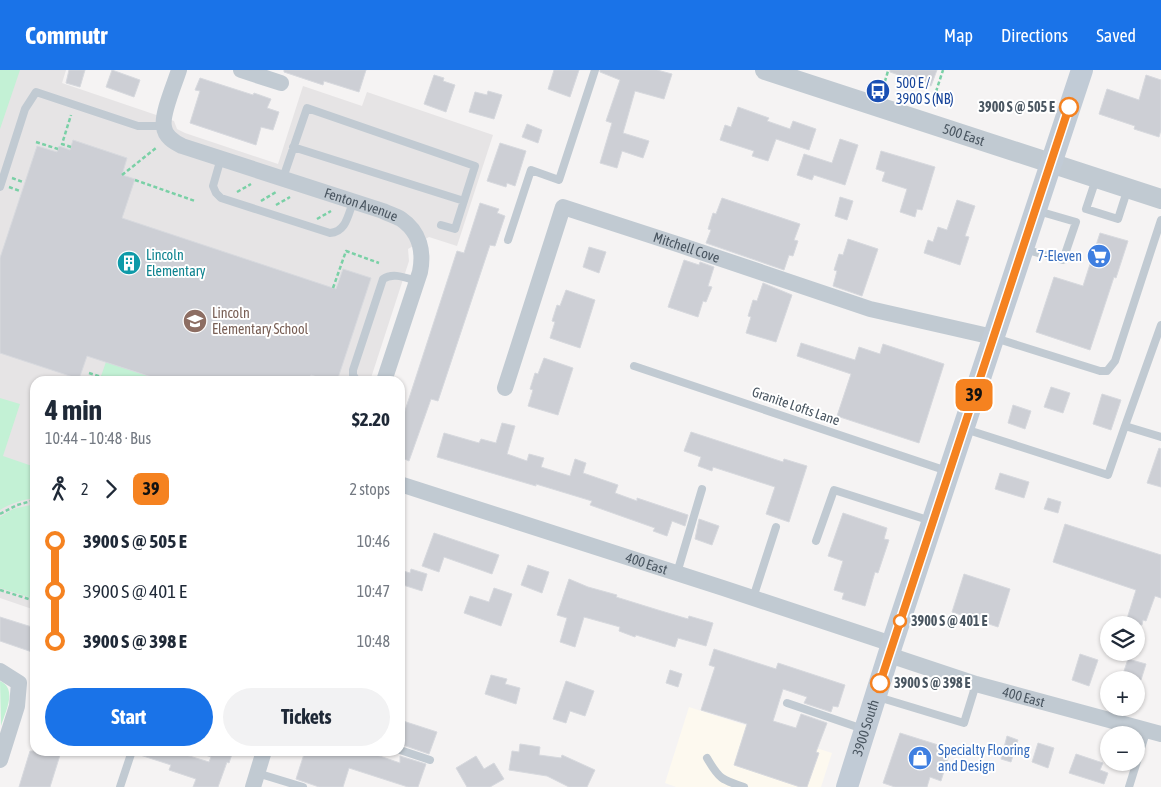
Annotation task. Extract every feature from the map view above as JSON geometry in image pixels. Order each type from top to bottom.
[{"type":"main road","name":"3900 South","points":[[847,787],[890,650],[1082,70]]},
{"type":"street","points":[[163,126],[166,110],[179,70]]},
{"type":"street","points":[[241,70],[282,83]]},
{"type":"street","name":"500 East","points":[[765,70],[1161,199]]},
{"type":"street","name":"Fenton Avenue","points":[[163,126],[165,133],[172,141],[182,146],[283,178],[401,219],[415,232],[422,260],[417,281],[386,376]]},
{"type":"street","name":"Mitchell Cove","points":[[505,388],[563,207],[870,309],[993,337]]},
{"type":"street","name":"400 East","points":[[405,486],[754,598],[976,684],[1154,732]]},
{"type":"street","points":[[0,671],[19,683],[17,706],[0,760]]},
{"type":"street","points":[[255,780],[262,756]]},
{"type":"lane","points":[[508,240],[531,170],[559,180],[595,70]]},
{"type":"lane","points":[[0,187],[25,109],[36,92],[138,126],[163,126]]},
{"type":"lane","points":[[283,178],[307,108],[475,166],[455,229],[441,225]]},
{"type":"lane","points":[[294,147],[464,201]]},
{"type":"lane","points":[[221,158],[213,186],[216,193],[222,198],[248,207],[330,233],[337,233],[343,227],[353,202]]},
{"type":"lane","points":[[1022,248],[1063,260],[1076,222],[1086,209],[1096,178]]},
{"type":"lane","points":[[1086,209],[1118,219],[1128,188]]},
{"type":"lane","points":[[1035,210],[1076,222]]},
{"type":"lane","points":[[993,337],[1107,372],[1115,361],[1161,220]]},
{"type":"lane","points":[[354,376],[353,370],[383,279],[394,275],[417,281]]},
{"type":"lane","points":[[963,429],[1108,474],[1161,325]]},
{"type":"lane","name":"Granite Lofts Lane","points":[[634,366],[949,472]]},
{"type":"lane","points":[[1125,426],[1161,437]]},
{"type":"lane","points":[[677,573],[702,489]]},
{"type":"lane","points":[[816,541],[834,490],[933,522]]},
{"type":"lane","points":[[754,598],[776,527]]},
{"type":"lane","points":[[876,697],[964,724],[976,684]]},
{"type":"lane","points":[[787,703],[865,730]]},
{"type":"lane","points":[[1129,787],[1154,732]]},
{"type":"lane","points":[[405,752],[430,760]]},
{"type":"lane","points":[[120,787],[130,756]]},
{"type":"lane","points":[[707,758],[715,772],[724,780],[744,787]]},
{"type":"lane","points":[[255,780],[303,787]]},
{"type":"path","points":[[932,104],[943,70]]},
{"type":"path","points":[[883,88],[888,71]]},
{"type":"path","points":[[71,116],[62,144],[71,147]]},
{"type":"path","points":[[36,142],[58,149]]},
{"type":"path","points":[[122,175],[156,148]]},
{"type":"path","points":[[135,180],[195,201]]},
{"type":"path","points":[[333,288],[346,252],[379,263]]},
{"type":"path","points":[[89,373],[98,376]]},
{"type":"path","points":[[0,514],[17,505],[30,501]]},
{"type":"path","points":[[0,590],[30,599]]},
{"type":"shaded area","name":"Lincoln Elementary School","points":[[0,70],[66,70],[62,83],[174,121],[177,129],[185,133],[278,164],[303,86],[362,106],[367,92],[493,135],[457,246],[429,237],[408,249],[409,261],[372,376],[30,376],[30,608],[0,598]]},
{"type":"shaded area","points":[[689,707],[832,753],[821,787],[676,787],[665,783]]},
{"type":"green space","points":[[0,70],[20,70],[0,129]]},
{"type":"green space","points":[[106,362],[148,376],[101,376]]},
{"type":"green space","points":[[0,398],[20,404],[3,456],[30,465],[30,499],[8,505],[0,510]]},
{"type":"green space","points":[[30,505],[30,597],[0,588],[0,517],[13,509]]},
{"type":"green space","points":[[0,681],[8,689],[9,695],[1,726]]},
{"type":"building","points":[[69,70],[85,70],[80,87],[66,83]]},
{"type":"building","points":[[112,70],[140,80],[134,97],[106,87]]},
{"type":"building","points":[[284,70],[366,70],[359,92],[324,81],[323,85],[284,72]]},
{"type":"building","points":[[554,70],[579,70],[570,97],[548,89]]},
{"type":"building","points":[[600,70],[657,70],[672,74],[664,99],[635,91],[623,133],[649,141],[643,158],[622,151],[617,168],[600,163],[612,123],[606,121],[620,80],[600,72]]},
{"type":"building","points":[[890,70],[937,70],[931,86],[890,72]]},
{"type":"building","points":[[434,75],[444,78],[443,81],[455,85],[446,112],[424,104]]},
{"type":"building","points":[[1146,75],[1161,80],[1161,130],[1159,137],[1134,129],[1135,126],[1099,114],[1107,89],[1139,100]]},
{"type":"building","points":[[200,78],[271,99],[267,108],[279,112],[273,130],[261,127],[256,145],[190,123],[200,91],[195,90]]},
{"type":"building","points":[[488,91],[502,95],[494,119],[469,112],[475,92],[487,95]]},
{"type":"building","points":[[738,107],[769,118],[767,121],[790,129],[793,121],[816,129],[809,150],[776,139],[768,161],[752,156],[754,151],[720,140],[725,125],[731,127]]},
{"type":"building","points":[[527,124],[542,130],[538,143],[522,137]]},
{"type":"building","points":[[840,139],[858,145],[845,185],[814,175],[812,180],[797,175],[804,154],[832,163]]},
{"type":"building","name":"Lincoln Elementary","points":[[73,140],[127,158],[122,175],[135,179],[122,218],[336,289],[343,269],[371,278],[339,376],[149,376],[87,356],[80,376],[70,376],[0,353],[0,258],[37,146],[57,152],[59,146],[70,150]]},
{"type":"building","points":[[500,143],[526,151],[515,186],[507,183],[506,187],[487,181]]},
{"type":"building","points":[[881,151],[935,167],[922,210],[917,209],[915,217],[900,212],[907,189],[882,181],[885,172],[876,169]]},
{"type":"building","points":[[840,197],[853,201],[847,220],[835,216]]},
{"type":"building","points":[[722,198],[800,224],[794,240],[798,241],[793,256],[789,255],[784,270],[706,243],[711,230],[708,229],[713,213],[716,214]]},
{"type":"building","points":[[957,200],[975,206],[965,236],[969,237],[960,265],[924,253],[928,240],[933,242],[938,227],[947,230]]},
{"type":"building","points":[[480,203],[499,209],[497,213],[505,216],[495,246],[490,245],[438,401],[431,399],[409,461],[405,459],[405,411],[457,251],[464,253]]},
{"type":"building","points":[[1100,233],[1128,241],[1090,350],[1036,332],[1054,277],[1083,286]]},
{"type":"building","points":[[848,239],[878,249],[862,296],[833,286],[837,271],[834,270],[839,254],[843,255]]},
{"type":"building","points":[[589,247],[606,252],[599,273],[583,267]]},
{"type":"building","points":[[684,260],[699,265],[700,262],[714,267],[708,286],[712,287],[706,302],[703,301],[698,317],[668,307]]},
{"type":"building","points":[[763,283],[792,295],[776,342],[746,333],[751,317],[748,316],[753,300],[757,301]]},
{"type":"building","points":[[566,290],[595,300],[580,348],[550,338],[555,322],[552,321],[557,305],[560,306]]},
{"type":"building","points":[[801,343],[855,360],[859,347],[880,354],[883,344],[944,364],[919,443],[837,416],[851,374],[797,356]]},
{"type":"building","points":[[544,358],[573,368],[558,415],[528,406],[533,390],[530,389],[535,373],[538,374]]},
{"type":"building","points":[[1051,387],[1070,393],[1063,413],[1044,407]]},
{"type":"building","points":[[1102,394],[1121,400],[1111,430],[1093,424]]},
{"type":"building","points":[[1013,405],[1031,411],[1025,429],[1008,423]]},
{"type":"building","points":[[502,423],[515,426],[507,454],[527,461],[529,454],[544,458],[541,467],[570,476],[575,459],[586,463],[583,473],[618,485],[615,493],[637,501],[637,498],[688,515],[685,526],[672,521],[667,536],[653,531],[655,528],[590,505],[592,501],[437,457],[444,433],[479,443],[481,439],[496,443]]},
{"type":"building","points":[[691,432],[783,462],[784,459],[807,466],[789,522],[766,514],[775,487],[713,467],[712,471],[698,466],[701,457],[684,451]]},
{"type":"building","points":[[1159,448],[1161,449],[1161,487],[1147,483]]},
{"type":"building","points":[[1000,473],[1029,482],[1024,498],[995,489]]},
{"type":"building","points":[[1048,498],[1061,502],[1058,513],[1044,509]]},
{"type":"building","points":[[843,513],[887,528],[884,539],[889,540],[878,573],[875,572],[865,606],[842,599],[844,593],[834,590],[843,561],[828,556]]},
{"type":"building","points":[[699,519],[719,526],[712,545],[695,539]]},
{"type":"building","points":[[1065,524],[1161,555],[1161,598],[1155,596],[1146,621],[1145,616],[1128,616],[1136,590],[1053,562]]},
{"type":"building","points":[[434,533],[499,555],[492,574],[444,557],[439,572],[422,566]]},
{"type":"building","points":[[528,565],[549,572],[542,593],[521,585]]},
{"type":"building","points":[[411,569],[427,574],[422,591],[405,586],[405,572],[410,573]]},
{"type":"building","points":[[964,574],[1010,589],[998,627],[952,612]]},
{"type":"building","points":[[569,579],[588,587],[617,595],[616,597],[658,610],[688,619],[689,616],[713,623],[706,646],[678,638],[675,647],[636,635],[635,637],[619,631],[620,627],[584,617],[575,647],[560,642],[567,618],[557,615]]},
{"type":"building","points":[[494,588],[512,594],[501,626],[464,613],[470,596],[489,602]]},
{"type":"building","points":[[0,617],[30,626],[30,651],[0,641]]},
{"type":"building","points":[[714,649],[776,669],[778,663],[845,685],[838,707],[833,706],[831,712],[804,703],[807,697],[783,689],[773,721],[796,728],[801,714],[827,723],[816,752],[819,753],[807,787],[800,787],[734,765],[747,724],[701,710],[715,667],[709,665]]},
{"type":"building","points":[[1080,654],[1098,660],[1089,686],[1072,680]]},
{"type":"building","points":[[1127,661],[1146,664],[1144,671],[1124,671]]},
{"type":"building","points":[[670,670],[682,674],[678,687],[666,683]]},
{"type":"building","points":[[491,675],[507,679],[505,684],[520,688],[516,704],[485,694]]},
{"type":"building","points":[[566,681],[594,691],[585,716],[570,711],[566,723],[553,719]]},
{"type":"building","points":[[405,722],[437,732],[429,754],[405,746]]},
{"type":"building","name":"Specialty Flooring and Design","points":[[900,733],[951,749],[941,781],[930,777],[927,787],[895,787],[883,783]]},
{"type":"building","points":[[1007,736],[1018,740],[1011,762],[1001,759]]},
{"type":"building","points":[[1038,743],[1054,748],[1048,768],[1032,762]]},
{"type":"building","points":[[520,744],[540,747],[539,755],[561,758],[562,755],[595,770],[587,787],[569,787],[547,776],[509,770],[512,751],[519,752]]},
{"type":"building","points":[[30,751],[30,756],[60,756],[50,787],[19,787]]},
{"type":"building","points":[[1076,754],[1100,762],[1100,771],[1108,773],[1104,784],[1069,773]]},
{"type":"building","points":[[143,756],[189,756],[209,762],[211,757],[208,756],[231,756],[229,763],[227,762],[218,787],[193,787],[196,779],[169,770],[171,765]]},
{"type":"building","points":[[303,756],[380,756],[400,763],[400,756],[426,764],[418,787],[408,787],[349,768],[343,787],[319,787],[296,779]]},
{"type":"building","points":[[476,756],[484,769],[494,763],[504,779],[490,787],[467,787],[456,768]]},
{"type":"bus line","name":"39","points":[[880,683],[1069,107]]},
{"type":"place","name":"500 E / 3900 S (NB)","points":[[878,91]]},
{"type":"place","name":"3900 S @ 505 E","points":[[1069,107]]},
{"type":"place","name":"7-Eleven","points":[[1099,256]]},
{"type":"place","name":"Lincoln Elementary","points":[[129,263]]},
{"type":"place","name":"Lincoln Elementary School","points":[[195,321]]},
{"type":"place","name":"3900 S @ 401 E","points":[[900,621]]},
{"type":"place","name":"3900 S @ 398 E","points":[[880,683]]},
{"type":"place","name":"Specialty Flooring and Design","points":[[920,758]]}]
